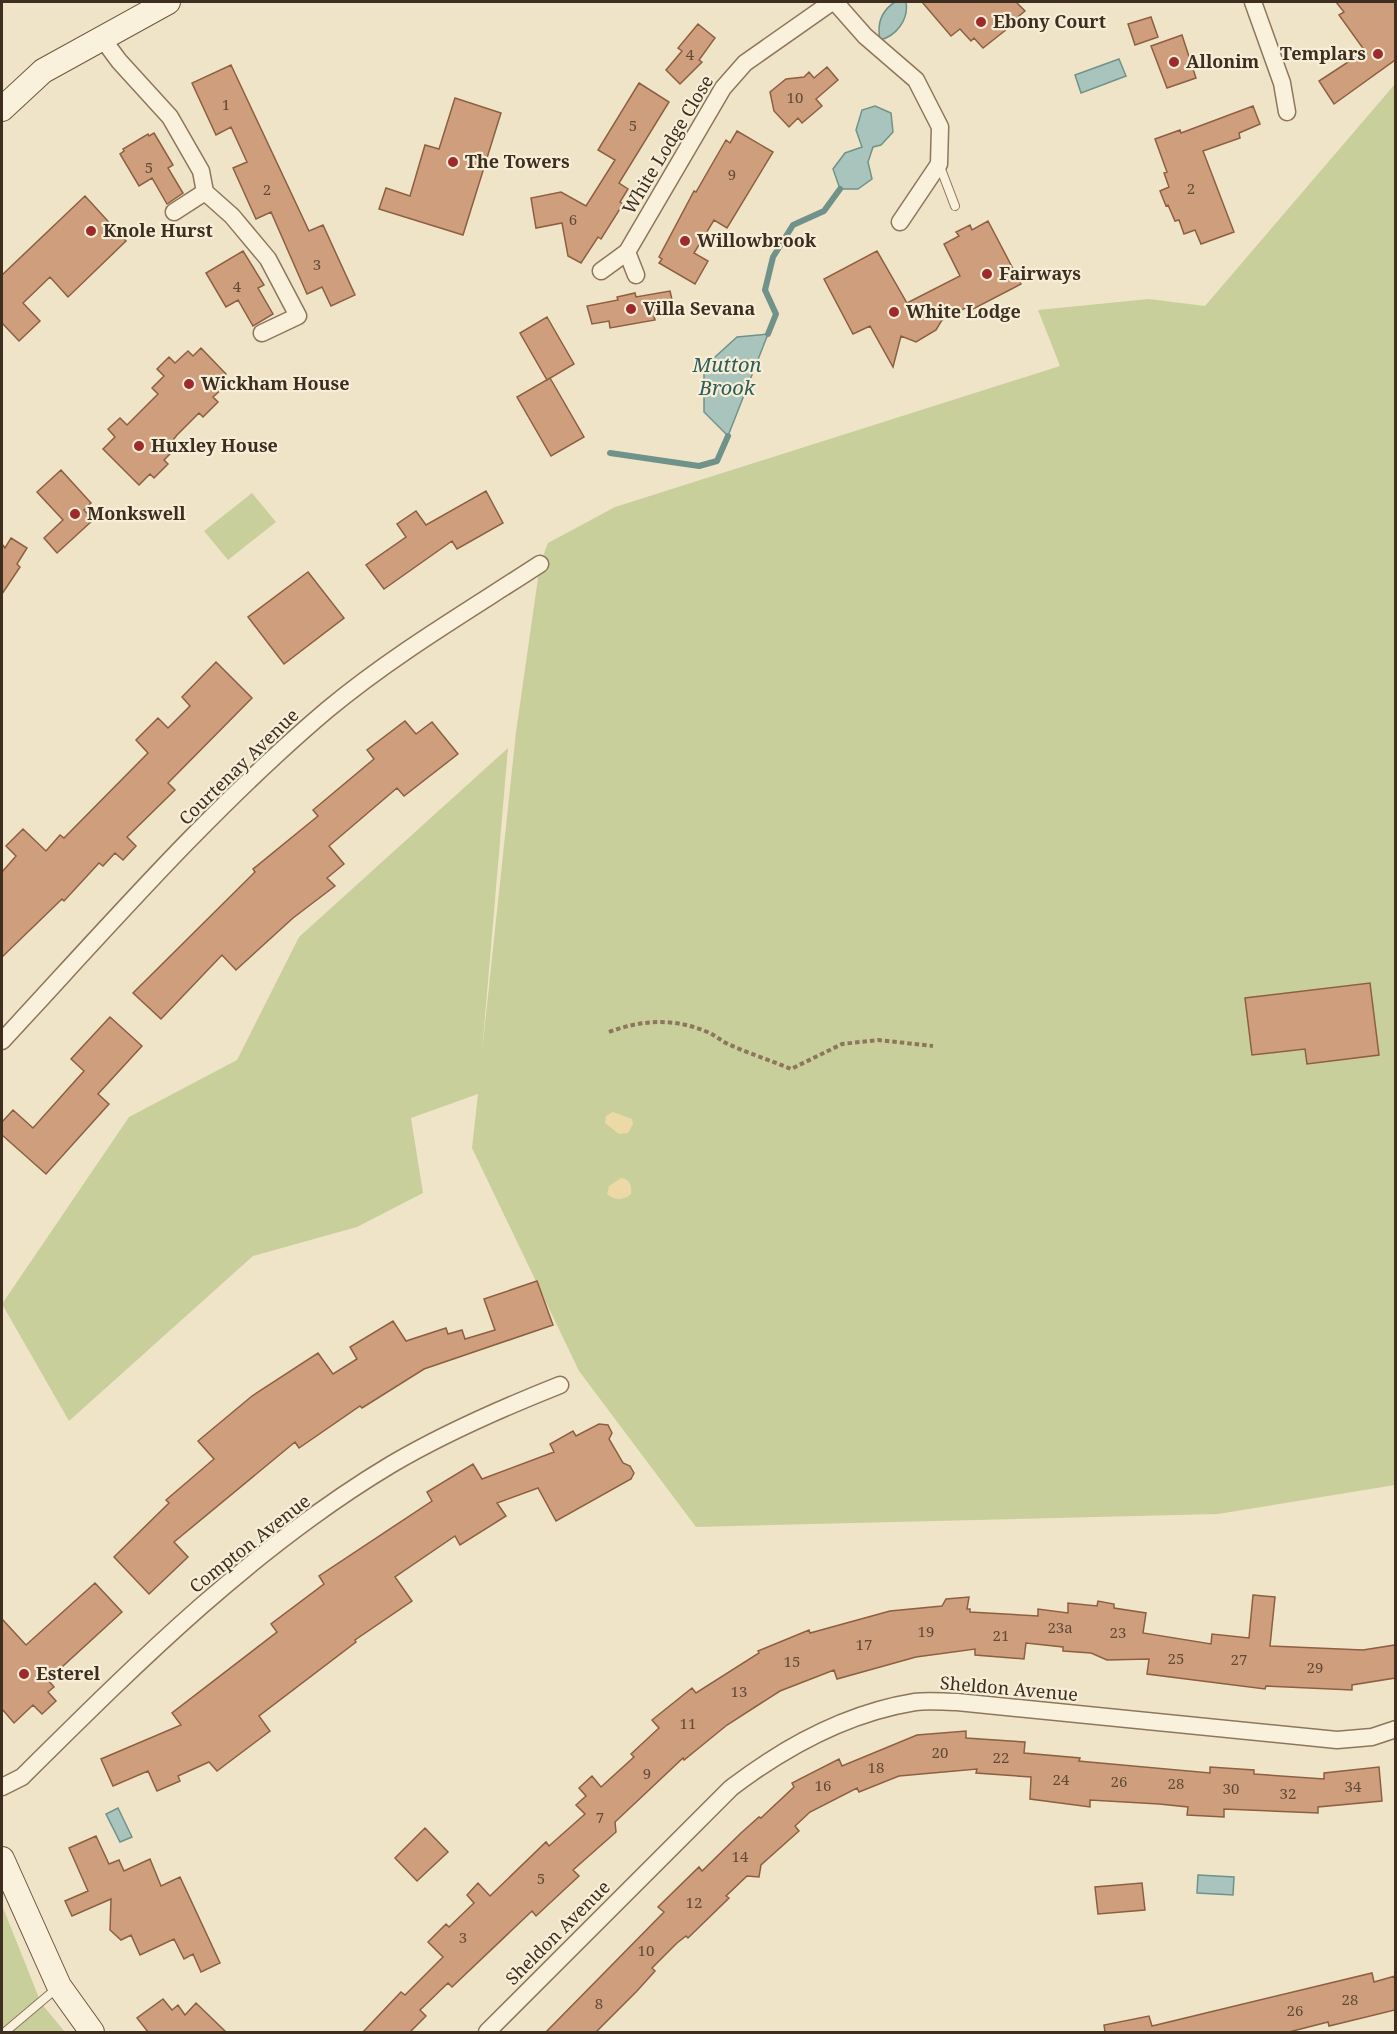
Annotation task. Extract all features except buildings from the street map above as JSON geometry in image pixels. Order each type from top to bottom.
[{"type":"street","points":[[2,110],[43,71],[168,2]]},
{"type":"street","name":"White Lodge Close","points":[[601,271],[627,252],[723,88],[745,63],[834,2],[865,36],[916,80],[940,127],[939,164]]},
{"type":"street","points":[[1254,2],[1282,83],[1287,112]]},
{"type":"street","points":[[102,38],[119,61],[170,117],[201,171],[205,192],[232,216],[268,259],[298,316],[262,333]]},
{"type":"street","points":[[900,222],[939,164]]},
{"type":"street","points":[[174,212],[205,192]]},
{"type":"street","points":[[627,252],[636,275]]},
{"type":"street","name":"Courtenay Avenue","points":[[2,1041],[146,886],[263,766],[328,709],[386,665],[540,564]]},
{"type":"street","name":"Compton Avenue","points":[[2,1787],[22,1777],[170,1634],[321,1512],[391,1465],[458,1428],[560,1385]]},
{"type":"street","name":"Sheldon Avenue","points":[[486,2032],[732,1788],[771,1757],[850,1719],[916,1702],[957,1702],[1336,1740],[1372,1737],[1395,1729]]},
{"type":"street","points":[[2,1862],[59,1986],[92,2032]]},
{"type":"lane","points":[[939,164],[955,206]]},
{"type":"lane","points":[[5,2032],[59,1986]]},
{"type":"path","points":[[609,1032],[634,1023],[657,1021],[677,1024],[705,1031],[791,1069],[842,1044],[878,1040],[933,1046]]},
{"type":"green space","points":[[1395,84],[1395,1485],[1218,1514],[696,1527],[579,1371],[472,1148],[478,1094],[411,1118],[423,1193],[357,1227],[253,1256],[69,1421],[2,1304],[129,1117],[237,1060],[299,937],[508,748],[482,1052],[516,732],[540,564],[548,543],[615,507],[1060,366],[1038,310],[1149,299],[1205,306]]},
{"type":"green space","points":[[252,493],[276,522],[228,560],[204,531]]},
{"type":"green space","points":[[2,1905],[41,2003],[65,2032],[2,2032]]},
{"type":"sand","points":[[613,1112],[632,1119],[633,1124],[628,1133],[619,1134],[605,1123],[606,1116]]},
{"type":"sand","points":[[621,1178],[630,1183],[631,1194],[622,1199],[609,1196],[607,1194],[609,1186]]},
{"type":"water","points":[[895,2],[906,2],[903,21],[896,31],[880,40],[881,19],[886,10]]},
{"type":"water","points":[[1119,59],[1126,76],[1081,93],[1075,75]]},
{"type":"water","points":[[875,106],[891,113],[893,132],[881,145],[873,147],[868,162],[872,179],[858,189],[840,189],[833,169],[845,153],[862,147],[856,130],[862,110]]},
{"type":"water","name":"Mutton Brook","points":[[768,334],[728,436],[704,412],[704,367],[737,337]]},
{"type":"water","points":[[118,1808],[132,1837],[120,1842],[106,1814]]},
{"type":"water","points":[[1198,1875],[1234,1877],[1233,1895],[1197,1893]]},
{"type":"waterway","name":"Mutton Brook","points":[[768,334],[776,314],[765,290],[773,257],[793,225],[824,211],[840,189]]},
{"type":"waterway","points":[[610,453],[699,466],[717,461],[728,436]]},
{"type":"place","name":"Ebony Court","points":[[981,22]]},
{"type":"place","name":"Templars","points":[[1378,54]]},
{"type":"place","name":"Allonim","points":[[1174,62]]},
{"type":"place","name":"The Towers","points":[[453,162]]},
{"type":"place","name":"Knole Hurst","points":[[91,231]]},
{"type":"place","name":"Willowbrook","points":[[685,241]]},
{"type":"place","name":"Fairways","points":[[987,274]]},
{"type":"place","name":"Villa Sevana","points":[[631,309]]},
{"type":"place","name":"White Lodge","points":[[894,312]]},
{"type":"place","name":"Wickham House","points":[[189,384]]},
{"type":"place","name":"Huxley House","points":[[139,446]]},
{"type":"place","name":"Monkswell","points":[[75,514]]},
{"type":"place","name":"Esterel","points":[[24,1674]]}]
